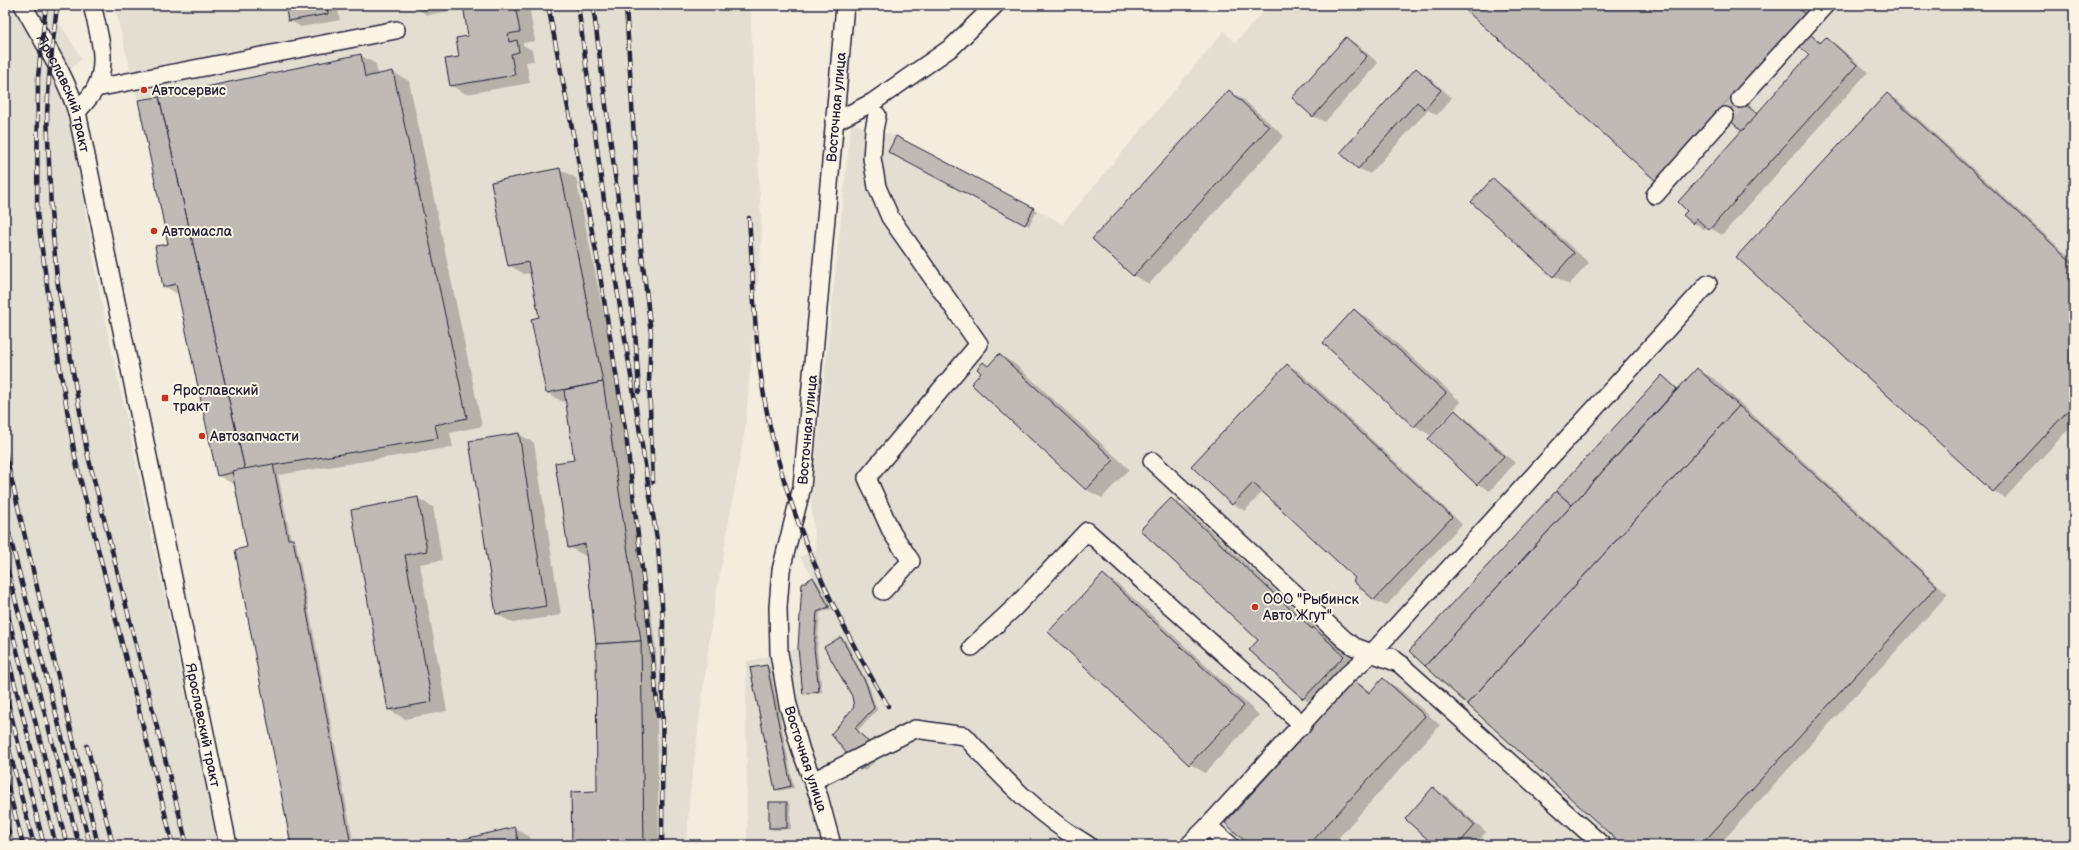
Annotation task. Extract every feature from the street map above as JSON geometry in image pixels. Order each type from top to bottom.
[{"type":"street","name":"Ярославский тракт","points":[[23,5],[72,95],[77,112],[228,845]]},
{"type":"street","points":[[77,112],[96,88],[102,70],[101,44],[92,5]]},
{"type":"street","name":"Восточная улица","points":[[832,845],[813,782],[801,751],[788,705],[779,653],[778,607],[781,570],[802,487],[845,5]]},
{"type":"street","points":[[834,122],[873,102],[952,47],[995,5]]},
{"type":"street","points":[[1740,99],[1825,5]]},
{"type":"street","points":[[96,88],[396,30]]},
{"type":"street","points":[[877,116],[874,130],[872,158],[877,187],[890,217],[978,344],[867,478],[892,533],[911,561],[883,591]]},
{"type":"street","points":[[1655,195],[1725,116]]},
{"type":"street","points":[[1189,845],[1347,675],[1375,649],[1708,284]]},
{"type":"street","points":[[1152,461],[1345,640],[1355,647],[1375,649],[1400,664],[1602,845]]},
{"type":"street","points":[[972,647],[1016,606],[1087,531],[1303,724]]},
{"type":"street","points":[[813,782],[915,729],[965,736],[999,775],[1061,829],[1088,845]]},
{"type":"street","points":[[1208,826],[1230,845]]},
{"type":"shaded area","points":[[11,5],[61,5],[58,21],[82,59],[57,82],[66,99],[100,295],[218,845],[5,845],[5,9]]},
{"type":"shaded area","points":[[114,5],[750,5],[762,236],[745,430],[712,619],[689,801],[687,845],[291,845],[235,550],[247,547],[232,471],[217,476],[176,284],[163,287],[155,246],[168,243],[138,100]]},
{"type":"shaded area","points":[[1269,5],[2074,5],[2074,845],[747,845],[746,662],[798,648],[802,584],[813,577],[800,557],[816,549],[811,503],[851,123],[896,136],[888,152],[1025,225],[1034,208],[1062,224],[1224,31],[1235,43]]},
{"type":"building","points":[[285,5],[327,5],[328,14],[288,21]]},
{"type":"building","points":[[463,5],[515,5],[520,32],[508,34],[509,42],[517,40],[519,52],[511,54],[515,75],[450,86],[445,59],[459,57],[456,38],[468,36]]},
{"type":"building","points":[[1460,5],[1795,5],[1805,14],[1656,181]]},
{"type":"building","points":[[1810,34],[1820,43],[1826,37],[1857,65],[1709,230],[1697,219],[1693,224],[1683,215],[1687,211],[1678,202],[1809,55],[1799,46]]},
{"type":"building","points":[[1346,37],[1367,56],[1313,117],[1292,98]]},
{"type":"building","points":[[361,54],[365,77],[393,71],[467,418],[435,425],[438,438],[245,470],[159,97]]},
{"type":"building","points":[[1416,68],[1441,90],[1425,109],[1417,102],[1358,169],[1340,153]]},
{"type":"building","points":[[1229,90],[1269,127],[1133,276],[1092,239]]},
{"type":"building","points":[[1887,93],[2074,264],[2074,404],[1993,492],[1736,257]]},
{"type":"building","points":[[1734,94],[1757,114],[1742,131],[1719,111]]},
{"type":"building","points":[[159,97],[245,470],[217,476],[176,284],[163,287],[155,246],[168,244],[138,100]]},
{"type":"building","points":[[896,136],[1034,208],[1025,225],[888,152]]},
{"type":"building","points":[[560,168],[603,382],[546,393],[531,319],[539,317],[528,262],[508,266],[491,182]]},
{"type":"building","points":[[1493,178],[1574,253],[1553,277],[1471,202]]},
{"type":"building","points":[[1354,309],[1446,393],[1414,427],[1323,343]]},
{"type":"building","points":[[999,354],[1114,460],[1086,490],[971,384],[981,373],[977,369],[983,362],[988,366]]},
{"type":"building","points":[[1287,364],[1452,517],[1374,600],[1353,581],[1355,578],[1253,483],[1232,505],[1191,466]]},
{"type":"building","points":[[1697,368],[1739,406],[1467,704],[1425,666]]},
{"type":"building","points":[[1662,375],[1677,389],[1572,505],[1556,491]]},
{"type":"building","points":[[603,382],[641,641],[596,644],[585,544],[568,548],[555,463],[574,460],[564,390]]},
{"type":"building","points":[[1739,406],[1937,586],[1701,845],[1684,845],[1682,843],[1680,845],[1622,845],[1467,704]]},
{"type":"building","points":[[1455,410],[1504,456],[1477,485],[1428,439]]},
{"type":"building","points":[[519,433],[546,606],[496,614],[469,441]]},
{"type":"building","points":[[273,464],[288,539],[293,539],[351,845],[291,845],[235,550],[247,547],[232,471]]},
{"type":"building","points":[[1556,491],[1572,505],[1425,666],[1409,651]]},
{"type":"building","points":[[418,497],[427,551],[405,555],[432,702],[388,710],[351,510]]},
{"type":"building","name":"ООО \"Рыбинск Авто Жгут\"","points":[[1171,498],[1312,629],[1313,627],[1344,656],[1303,699],[1249,650],[1258,640],[1140,530]]},
{"type":"building","points":[[1103,574],[1244,706],[1189,765],[1048,632]]},
{"type":"building","points":[[813,577],[829,607],[817,612],[814,648],[819,691],[803,694],[798,648],[802,584]]},
{"type":"building","points":[[841,637],[866,683],[874,708],[855,728],[880,754],[860,770],[831,734],[854,707],[852,696],[824,647]]},
{"type":"building","points":[[641,641],[644,845],[572,845],[571,792],[597,791],[596,644]]},
{"type":"building","points":[[767,665],[791,786],[775,790],[750,668]]},
{"type":"building","points":[[1383,678],[1425,716],[1309,845],[1249,845],[1225,823],[1354,680],[1369,693]]},
{"type":"building","points":[[1433,787],[1475,825],[1458,845],[1434,845],[1405,819]]},
{"type":"building","points":[[769,802],[787,802],[787,828],[769,828]]},
{"type":"building","points":[[515,827],[519,845],[439,845]]},
{"type":"tunnel","points":[[1725,116],[1740,99]]},
{"type":"railway","points":[[46,5],[38,77],[37,213],[52,322],[76,462],[173,845]]},
{"type":"railway","points":[[57,5],[49,78],[47,114],[51,211],[57,279],[87,452],[187,845]]},
{"type":"railway","points":[[548,5],[597,257],[626,435],[654,669],[658,716]]},
{"type":"railway","points":[[578,5],[609,238],[658,546],[663,619],[662,845]]},
{"type":"railway","points":[[593,5],[635,330],[639,392]]},
{"type":"railway","points":[[626,5],[640,238],[651,333],[649,381],[653,482]]},
{"type":"railway","points":[[749,218],[754,312],[760,369],[767,414],[778,458],[806,544],[824,586],[865,667],[888,706]]},
{"type":"railway","points":[[5,452],[98,845]]},
{"type":"railway","points":[[5,518],[90,845]]},
{"type":"railway","points":[[5,560],[79,845]]},
{"type":"railway","points":[[5,604],[67,845]]},
{"type":"railway","points":[[5,646],[56,845]]},
{"type":"railway","points":[[5,691],[44,845]]},
{"type":"railway","points":[[5,734],[34,845]]},
{"type":"railway","points":[[87,746],[113,845]]},
{"type":"railway","points":[[5,776],[23,845]]},
{"type":"railway","points":[[5,818],[12,845]]},
{"type":"place","name":"Автосервис","points":[[144,90]]},
{"type":"place","name":"Автомасла","points":[[154,231]]},
{"type":"place","name":"Ярославский тракт","points":[[165,398]]},
{"type":"place","name":"Автозапчасти","points":[[202,436]]},
{"type":"place","name":"ООО \"Рыбинск Авто Жгут\"","points":[[1255,607]]}]
